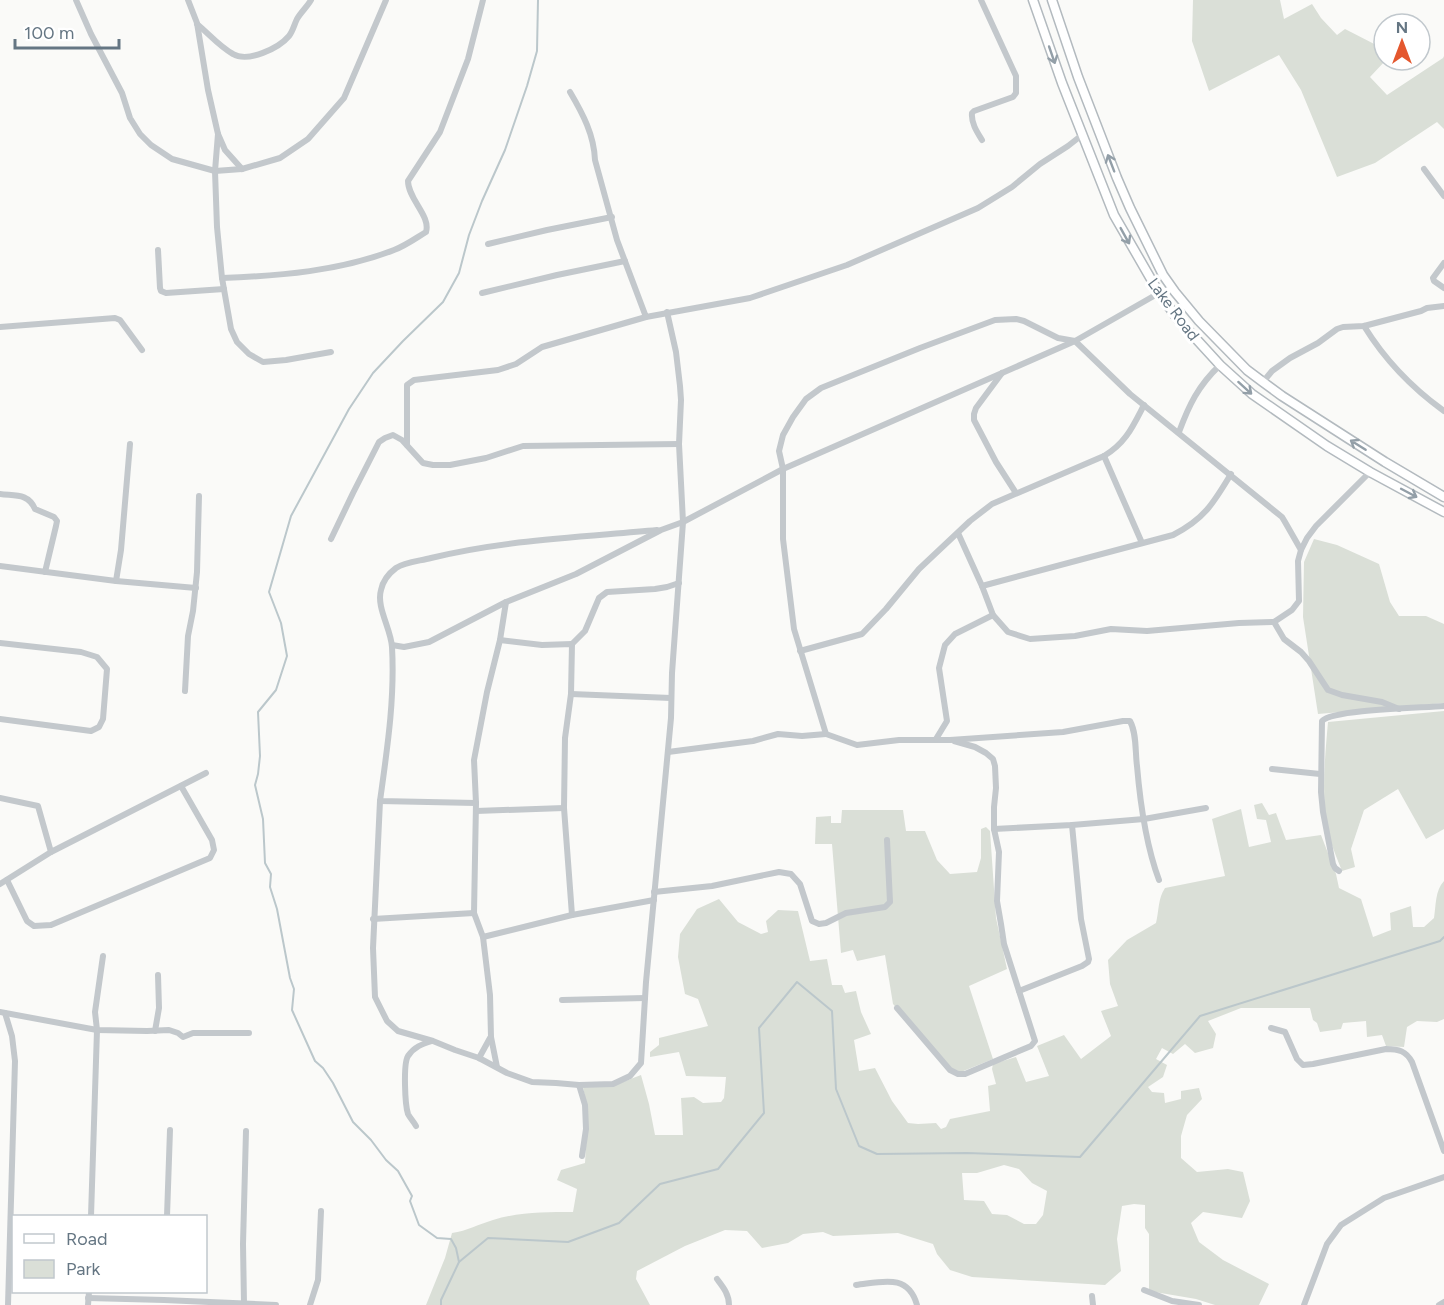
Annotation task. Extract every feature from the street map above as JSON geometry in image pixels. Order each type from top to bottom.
[{"type":"main road","name":"Lake Road","points":[[1033,0],[1062,83],[1114,215],[1159,293],[1177,318],[1220,365],[1252,394],[1327,446],[1444,512]]},
{"type":"main road","name":"Lake Road","points":[[1052,0],[1078,77],[1117,178],[1163,275],[1175,292],[1199,321],[1247,370],[1282,396],[1444,497]]},
{"type":"street","points":[[76,0],[122,93],[130,118],[140,134],[151,145],[172,159],[214,171],[242,169],[280,158],[308,139],[344,98],[384,1]]},
{"type":"street","points":[[188,0],[197,23],[218,134],[225,150],[242,169]]},
{"type":"street","points":[[197,23],[234,55],[249,57],[263,54],[286,39],[311,0]]},
{"type":"street","points":[[222,278],[272,276],[328,268],[396,250],[426,232],[428,229],[426,222],[410,193],[408,181],[440,132],[468,59],[483,0]]},
{"type":"street","points":[[981,0],[1016,76],[1017,84],[1013,97],[972,113],[971,118],[982,140]]},
{"type":"street","points":[[570,93],[591,132],[595,160],[625,261],[646,317]]},
{"type":"street","points":[[218,134],[214,171],[215,210],[222,278],[231,329],[237,342],[249,354],[263,362],[330,352]]},
{"type":"street","points":[[407,445],[407,385],[414,380],[498,370],[516,364],[542,347],[667,312],[750,298],[857,261],[992,201],[1082,135]]},
{"type":"street","points":[[1424,169],[1444,196]]},
{"type":"street","points":[[489,244],[612,217]]},
{"type":"street","points":[[158,250],[161,291],[166,293],[224,289]]},
{"type":"street","points":[[482,294],[625,261]]},
{"type":"street","points":[[1444,263],[1433,278],[1444,288]]},
{"type":"street","points":[[392,645],[404,647],[429,642],[506,602],[576,574],[661,530],[683,522],[783,469],[1075,341],[1159,293]]},
{"type":"street","points":[[1263,382],[1272,371],[1290,358],[1318,343],[1337,329],[1364,326],[1427,308],[1444,306]]},
{"type":"street","points":[[661,530],[464,550],[398,567],[386,576],[380,592],[381,606],[392,645],[392,699],[380,801],[373,918],[375,997],[387,1021],[398,1031],[479,1058],[507,1073],[532,1082],[579,1085],[613,1084],[630,1076],[641,1064],[654,892],[671,718],[683,522],[679,444],[681,400],[679,372],[667,312]]},
{"type":"street","points":[[0,327],[115,318],[120,320],[142,350]]},
{"type":"street","points":[[826,734],[794,629],[783,539],[783,469],[779,451],[783,435],[792,417],[806,399],[821,388],[920,348],[995,320],[1016,319],[1058,338],[1075,341],[1144,405],[1282,517],[1301,550]]},
{"type":"street","points":[[1364,326],[1380,350],[1410,384],[1444,411]]},
{"type":"street","points":[[1179,432],[1199,388],[1220,365]]},
{"type":"street","points":[[1003,372],[976,408],[974,420],[996,462],[1016,493]]},
{"type":"street","points":[[800,651],[862,634],[920,569],[970,521],[992,504],[1115,450],[1126,437],[1144,405]]},
{"type":"street","points":[[332,539],[380,442],[393,435],[402,440],[423,463],[433,465],[450,465],[486,458],[523,446],[679,444]]},
{"type":"street","points":[[116,581],[122,550],[130,444]]},
{"type":"street","points":[[1104,456],[1142,543]]},
{"type":"street","points":[[958,533],[993,615],[1008,632],[1030,639],[1076,636],[1111,629],[1163,630],[1274,622],[1292,610],[1299,601],[1298,561],[1307,538],[1370,472]]},
{"type":"street","points":[[982,586],[1173,535],[1204,514],[1231,474]]},
{"type":"street","points":[[0,494],[27,497],[32,501],[35,509],[54,517],[57,521],[45,572]]},
{"type":"street","points":[[185,691],[188,636],[194,611],[198,572],[199,496]]},
{"type":"street","points":[[0,566],[116,581],[196,588]]},
{"type":"street","points":[[500,640],[542,645],[572,644],[585,631],[599,598],[607,592],[655,589],[679,583]]},
{"type":"street","points":[[497,1067],[491,1037],[490,995],[483,937],[474,914],[476,803],[474,760],[506,602]]},
{"type":"street","points":[[936,739],[947,721],[939,668],[945,645],[955,634],[993,615]]},
{"type":"street","points":[[1274,622],[1284,639],[1309,661],[1328,690],[1342,695],[1382,702],[1399,709]]},
{"type":"street","points":[[0,643],[81,652],[97,657],[106,669],[104,719],[99,727],[92,731],[0,719]]},
{"type":"street","points":[[572,644],[571,694],[565,738],[564,808],[572,915]]},
{"type":"street","points":[[571,694],[671,698]]},
{"type":"street","points":[[1339,871],[1333,864],[1323,812],[1320,774],[1321,723],[1328,717],[1354,712],[1444,706]]},
{"type":"street","points":[[668,752],[753,741],[778,734],[802,736],[826,734],[857,745],[899,740],[950,740],[1063,732],[1130,721],[1134,729],[1144,819],[1159,880]]},
{"type":"street","points":[[897,1008],[950,1070],[958,1074],[965,1074],[1031,1046],[1035,1041],[1004,945],[1000,924],[999,852],[994,829],[995,766],[993,759],[981,750],[950,740]]},
{"type":"street","points":[[1272,769],[1320,774]]},
{"type":"street","points":[[0,884],[51,852],[206,773]]},
{"type":"street","points":[[7,879],[27,921],[34,926],[51,925],[210,858],[214,850],[212,840],[181,786]]},
{"type":"street","points":[[0,798],[38,806],[51,852]]},
{"type":"street","points":[[380,801],[476,803]]},
{"type":"street","points":[[476,811],[564,808]]},
{"type":"street","points":[[994,829],[1144,819],[1206,808]]},
{"type":"street","points":[[1018,991],[1088,962],[1081,919],[1072,825]]},
{"type":"street","points":[[654,892],[712,886],[779,872],[791,874],[800,884],[812,921],[819,924],[826,923],[846,913],[885,906],[890,902],[886,840]]},
{"type":"street","points":[[483,937],[572,915],[654,900]]},
{"type":"street","points":[[373,918],[474,914]]},
{"type":"street","points":[[91,1215],[97,1030],[95,1012],[104,956]]},
{"type":"street","points":[[155,1031],[159,1008],[159,975]]},
{"type":"street","points":[[562,1000],[645,998]]},
{"type":"street","points":[[3,1012],[97,1030],[169,1030],[183,1037],[193,1034],[249,1033]]},
{"type":"street","points":[[3,1012],[12,1036],[15,1061],[8,1305]]},
{"type":"street","points":[[1270,1028],[1285,1032],[1298,1062],[1303,1065],[1386,1049],[1405,1052],[1412,1062],[1444,1151]]},
{"type":"street","points":[[479,1058],[491,1037]]},
{"type":"street","points":[[416,1126],[408,1113],[405,1062],[409,1054],[419,1045],[433,1041]]},
{"type":"street","points":[[579,1085],[585,1106],[586,1129],[582,1156]]},
{"type":"street","points":[[167,1215],[170,1130]]},
{"type":"street","points":[[244,1304],[246,1131]]},
{"type":"street","points":[[1304,1305],[1327,1244],[1341,1224],[1384,1198],[1444,1177]]},
{"type":"street","points":[[310,1305],[318,1280],[321,1211]]},
{"type":"street","points":[[717,1279],[729,1298],[729,1305]]},
{"type":"street","points":[[856,1285],[897,1281],[907,1286],[913,1293],[917,1305]]},
{"type":"street","points":[[1144,1290],[1173,1301],[1199,1305]]},
{"type":"street","points":[[164,1300],[165,1293]]},
{"type":"street","points":[[1092,1296],[1093,1305]]},
{"type":"street","points":[[88,1298],[276,1305]]},
{"type":"street","points":[[1439,1305],[1444,1302]]},
{"type":"green space","points":[[1193,0],[1280,0],[1284,19],[1312,4],[1337,35],[1345,29],[1372,43],[1372,72],[1375,72],[1370,77],[1387,95],[1422,72],[1432,72],[1432,65],[1444,56],[1444,129],[1437,122],[1375,163],[1337,177],[1301,90],[1279,55],[1209,91],[1192,41]]},
{"type":"green space","points":[[1314,539],[1337,545],[1379,564],[1390,602],[1399,616],[1426,616],[1444,624],[1444,703],[1318,714],[1303,617],[1304,562]]},
{"type":"green space","points":[[1444,711],[1444,829],[1426,839],[1398,789],[1364,810],[1351,849],[1355,867],[1342,871],[1330,840],[1325,812],[1324,781],[1328,722]]},
{"type":"green space","points":[[1262,803],[1269,815],[1276,813],[1286,840],[1321,835],[1339,888],[1361,899],[1373,937],[1391,930],[1390,913],[1411,906],[1413,927],[1424,927],[1434,918],[1437,893],[1444,881],[1444,1019],[1437,1022],[1417,1021],[1407,1027],[1404,1047],[1386,1046],[1382,1035],[1367,1037],[1366,1021],[1343,1023],[1341,1029],[1320,1032],[1317,1023],[1313,1020],[1310,1008],[1241,1008],[1208,1021],[1216,1034],[1213,1048],[1195,1053],[1185,1044],[1173,1054],[1162,1048],[1156,1059],[1167,1065],[1163,1077],[1148,1087],[1152,1092],[1164,1093],[1165,1103],[1181,1099],[1181,1091],[1199,1088],[1202,1099],[1187,1115],[1181,1136],[1181,1158],[1197,1172],[1228,1169],[1243,1172],[1250,1201],[1242,1218],[1203,1212],[1191,1223],[1199,1242],[1223,1260],[1269,1284],[1259,1305],[1215,1305],[1196,1299],[1149,1291],[1149,1234],[1145,1228],[1145,1205],[1134,1204],[1122,1206],[1117,1239],[1121,1271],[1105,1285],[972,1277],[950,1270],[937,1254],[933,1244],[898,1233],[833,1236],[823,1232],[803,1234],[788,1243],[762,1248],[747,1231],[725,1230],[685,1246],[637,1271],[636,1279],[650,1305],[426,1305],[445,1258],[452,1233],[513,1215],[573,1212],[577,1189],[557,1180],[561,1170],[585,1163],[588,1113],[583,1087],[615,1085],[641,1075],[655,1135],[683,1135],[681,1098],[694,1097],[703,1103],[721,1102],[724,1098],[726,1077],[686,1076],[679,1052],[650,1057],[650,1052],[659,1045],[659,1038],[708,1026],[698,999],[685,994],[678,957],[680,934],[697,909],[719,899],[738,922],[761,934],[768,932],[766,921],[778,910],[798,911],[810,961],[827,959],[832,985],[842,985],[845,993],[856,991],[861,1012],[871,1034],[854,1040],[859,1071],[875,1068],[892,1101],[908,1123],[936,1123],[941,1129],[946,1127],[950,1119],[990,1111],[988,1086],[996,1084],[993,1064],[1016,1057],[1026,1082],[1049,1076],[1037,1046],[1064,1035],[1081,1059],[1111,1036],[1101,1011],[1118,1006],[1110,984],[1108,960],[1127,940],[1156,923],[1160,900],[1165,888],[1225,876],[1212,819],[1241,809],[1249,847],[1271,842],[1266,820],[1257,819],[1254,805]],"holes":[[[1004,1165],[1019,1169],[1032,1183],[1047,1191],[1043,1215],[1036,1224],[1024,1224],[1007,1215],[992,1214],[984,1201],[964,1200],[962,1173],[977,1173]]]},
{"type":"green space","points":[[842,810],[903,810],[906,831],[925,831],[937,860],[950,874],[977,872],[981,858],[981,829],[986,827],[990,831],[996,918],[1007,969],[969,986],[993,1059],[961,1072],[952,1069],[893,1004],[885,955],[857,961],[853,950],[841,953],[832,844],[815,844],[816,817],[831,816],[831,823],[841,823]]},
{"type":"waterway","points":[[459,1262],[451,1239],[437,1238],[419,1225],[410,1201],[412,1196],[398,1171],[353,1122],[333,1083],[315,1061],[292,1010],[294,989],[270,887],[271,874],[265,863],[263,819],[255,785],[260,756],[258,712],[276,690],[287,656],[281,623],[269,592],[291,516],[349,409],[373,373],[443,302],[459,273],[469,235],[505,150],[527,86],[537,51],[538,0]]},
{"type":"waterway","points":[[441,1305],[441,1300],[459,1262],[488,1238],[568,1242],[619,1223],[660,1184],[718,1169],[764,1113],[759,1028],[797,982],[832,1011],[836,1089],[859,1146],[877,1154],[967,1153],[1080,1157],[1200,1016],[1440,941],[1444,937]]}]
